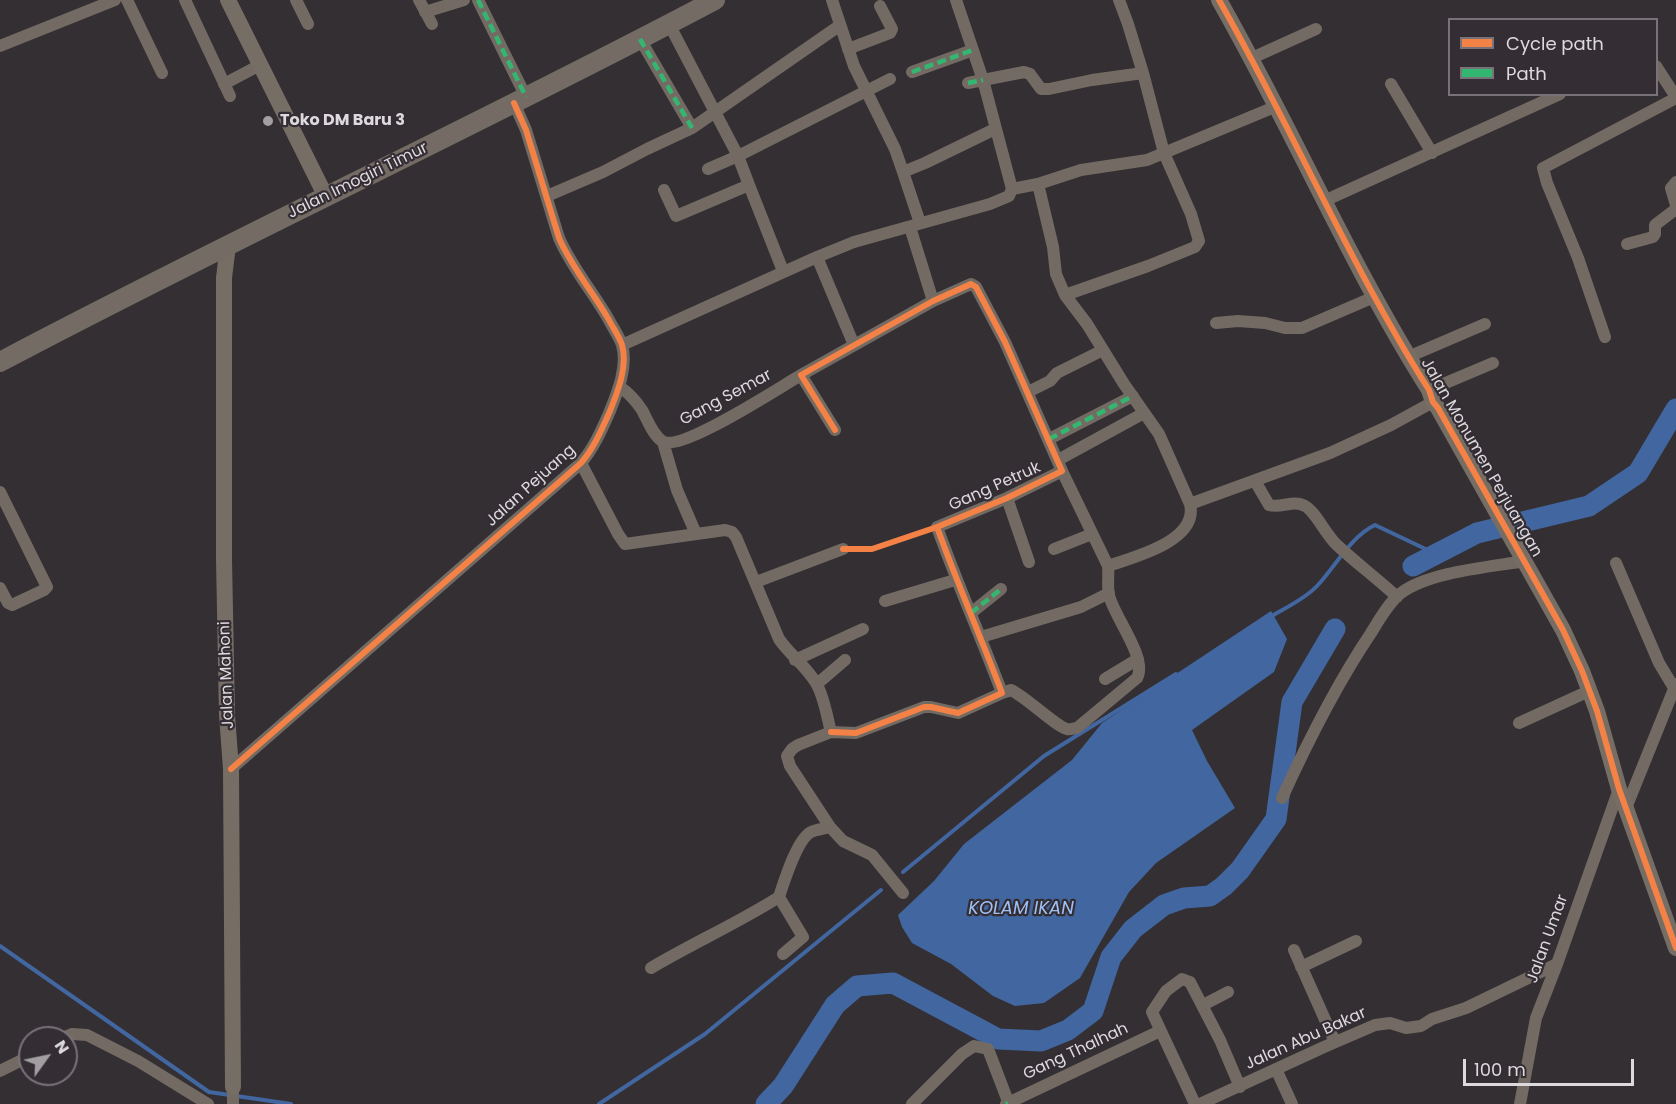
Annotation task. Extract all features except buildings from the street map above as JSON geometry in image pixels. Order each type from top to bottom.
[{"type":"main road","name":"Jalan Imogiri Timur","points":[[0,362],[715,0]]},
{"type":"street","points":[[0,46],[115,0]]},
{"type":"street","points":[[127,0],[162,73]]},
{"type":"street","points":[[185,0],[230,96]]},
{"type":"street","points":[[228,0],[326,197]]},
{"type":"street","points":[[296,0],[308,24]]},
{"type":"street","points":[[432,24],[422,6],[464,0]]},
{"type":"street","name":"Jalan Pejuang","points":[[231,769],[581,463],[599,436],[620,387],[623,364],[622,345],[599,302],[565,253],[526,130],[520,100],[478,0]]},
{"type":"street","points":[[832,0],[848,49],[892,142],[903,171],[933,301]]},
{"type":"street","points":[[622,345],[783,270],[854,242],[1006,198],[1011,193],[1012,189],[983,80],[956,0]]},
{"type":"street","points":[[1065,295],[1148,266],[1198,245],[1199,242],[1191,214],[1164,153],[1143,73],[1119,0]]},
{"type":"street","name":"Jalan Monumen Perjuangan","points":[[1219,0],[1252,58],[1374,297],[1563,630],[1597,711],[1626,808],[1670,913],[1676,948]]},
{"type":"street","points":[[848,49],[890,33],[892,29],[880,6]]},
{"type":"street","points":[[669,24],[738,156],[783,270]]},
{"type":"street","points":[[547,196],[603,172],[692,128],[717,113],[787,60],[839,26]]},
{"type":"street","points":[[1252,58],[1316,29]]},
{"type":"street","points":[[640,39],[692,128]]},
{"type":"street","points":[[912,72],[973,50]]},
{"type":"street","points":[[224,84],[260,65]]},
{"type":"street","points":[[1605,337],[1578,258],[1543,168],[1676,97],[1658,69]]},
{"type":"street","points":[[969,83],[1024,72],[1030,75],[1041,89],[1049,89],[1143,73]]},
{"type":"street","points":[[708,169],[890,79]]},
{"type":"street","points":[[1391,84],[1432,153]]},
{"type":"street","points":[[1324,201],[1556,96]]},
{"type":"street","points":[[1012,189],[1038,184],[1081,170],[1148,160],[1277,106]]},
{"type":"street","points":[[903,171],[925,163],[995,129]]},
{"type":"street","points":[[1627,244],[1653,237],[1655,225],[1676,207],[1671,188],[1676,183]]},
{"type":"street","points":[[1038,184],[1053,247],[1056,274],[1065,295],[1087,324],[1159,435],[1192,511],[1190,521],[1179,534],[1165,544],[1108,566]]},
{"type":"street","points":[[664,190],[676,216],[750,185]]},
{"type":"street","name":"Jalan Mahoni","points":[[228,245],[224,278],[224,559],[227,715],[231,769],[233,1096]]},
{"type":"street","points":[[817,257],[854,345]]},
{"type":"street","name":"Gang Petruk","points":[[801,375],[933,301],[966,286],[974,285],[1028,392],[1060,466],[1006,498],[937,527],[955,579],[981,637],[1002,693]]},
{"type":"street","points":[[1216,323],[1238,321],[1265,323],[1285,328],[1302,328],[1374,297]]},
{"type":"street","points":[[1408,357],[1485,324]]},
{"type":"street","points":[[1028,392],[1050,381],[1056,373],[1103,350]]},
{"type":"street","points":[[1190,504],[1330,453],[1391,425],[1431,396],[1493,363]]},
{"type":"street","points":[[801,375],[835,430]]},
{"type":"street","name":"Gang Semar","points":[[663,442],[675,442],[701,433],[801,375]]},
{"type":"street","points":[[620,387],[637,403],[663,442],[677,490],[696,534]]},
{"type":"street","points":[[1048,439],[1133,396]]},
{"type":"street","points":[[903,893],[872,855],[843,841],[830,827],[790,766],[787,756],[798,745],[831,732],[856,733],[924,708],[931,707],[958,713],[1011,690],[1027,699],[1059,726],[1067,729],[1077,728],[1137,678],[1140,672],[1138,659],[1109,593],[1108,566],[1060,466],[1144,413]]},
{"type":"street","points":[[581,463],[618,534],[626,544],[725,530],[732,532],[740,545],[780,639],[817,684],[831,732]]},
{"type":"street","points":[[1255,481],[1269,505],[1275,507],[1296,502],[1310,509],[1337,545],[1397,597]]},
{"type":"street","points":[[0,492],[47,586],[44,590],[12,605],[8,603],[0,588]]},
{"type":"street","points":[[1006,498],[1029,562]]},
{"type":"street","points":[[1054,549],[1092,534]]},
{"type":"street","points":[[756,582],[843,549]]},
{"type":"street","points":[[1282,798],[1334,693],[1356,655],[1400,593],[1427,580],[1525,561]]},
{"type":"street","points":[[1616,562],[1659,663],[1675,686],[1626,808]]},
{"type":"street","points":[[885,601],[955,579]]},
{"type":"street","points":[[971,613],[1001,589]]},
{"type":"street","points":[[981,637],[1081,607],[1109,593]]},
{"type":"street","points":[[795,660],[863,629]]},
{"type":"street","points":[[1106,679],[1138,659]]},
{"type":"street","points":[[817,684],[845,660]]},
{"type":"street","points":[[1519,723],[1589,691]]},
{"type":"street","name":"Jalan Umar","points":[[1520,1104],[1536,1018],[1619,789]]},
{"type":"street","points":[[651,968],[689,945],[746,918],[779,897],[788,870],[802,842],[810,832],[830,827]]},
{"type":"street","points":[[779,897],[803,937],[783,954]]},
{"type":"street","points":[[1301,968],[1356,941]]},
{"type":"street","points":[[1294,950],[1335,1042]]},
{"type":"street","name":"Jalan Abu Bakar","points":[[1200,1104],[1376,1025],[1390,1023],[1413,1028],[1420,1026],[1432,1019],[1466,1008],[1557,964]]},
{"type":"street","points":[[1194,1104],[1152,1010],[1166,991],[1182,979],[1190,982],[1203,1005],[1240,1087]]},
{"type":"street","points":[[1203,1005],[1228,992]]},
{"type":"street","name":"Gang Thalhah","points":[[1008,1104],[1160,1031]]},
{"type":"street","points":[[78,1034],[87,1035],[138,1061],[208,1104]]},
{"type":"street","points":[[912,1104],[968,1049],[974,1046],[987,1049],[1008,1104]]},
{"type":"street","points":[[0,1071],[18,1062]]},
{"type":"street","points":[[1276,1069],[1292,1104]]},
{"type":"water","name":"KOLAM IKAN","points":[[1271,611],[1287,639],[1274,672],[1192,730],[1207,761],[1235,808],[1156,863],[1129,892],[1080,978],[1044,1003],[1015,1006],[993,996],[951,964],[912,943],[898,915],[934,881],[964,844],[1072,760],[1102,723]]},
{"type":"waterway","points":[[1413,566],[1477,533],[1589,506],[1638,473],[1676,409]]},
{"type":"waterway","points":[[1270,617],[1312,591],[1351,544],[1375,525],[1436,554]]},
{"type":"waterway","points":[[766,1104],[783,1086],[835,1005],[857,986],[893,983],[998,1039],[1041,1041],[1068,1030],[1093,1011],[1111,957],[1133,929],[1164,905],[1184,898],[1210,896],[1224,886],[1240,870],[1276,819],[1292,702],[1335,629]]},
{"type":"waterway","points":[[903,872],[1044,756],[1176,674]]},
{"type":"waterway","points":[[599,1104],[705,1034],[881,890]]},
{"type":"waterway","points":[[0,946],[209,1092],[291,1104]]},
{"type":"marked path","points":[[478,0],[526,97]]},
{"type":"marked path","points":[[640,39],[692,128]]},
{"type":"marked path","points":[[912,72],[973,50]]},
{"type":"marked path","points":[[968,83],[983,80]]},
{"type":"marked path","points":[[1049,439],[1133,396]]},
{"type":"marked path","points":[[971,613],[1001,589]]},
{"type":"cycle path","points":[[1219,0],[1272,97],[1373,294],[1563,630],[1597,711],[1619,789],[1676,948]]},
{"type":"cycle path","points":[[231,769],[581,463],[594,445],[610,411],[623,370],[622,345],[559,238],[526,130],[514,103]]},
{"type":"cycle path","points":[[831,732],[856,733],[924,707],[958,713],[1002,693],[937,527],[1007,498],[1062,471],[1005,342],[976,287],[971,284],[933,301],[801,375],[835,430]]},
{"type":"cycle path","points":[[843,549],[872,549],[937,527]]},
{"type":"place","name":"Toko DM Baru 3","points":[[268,121]]}]
